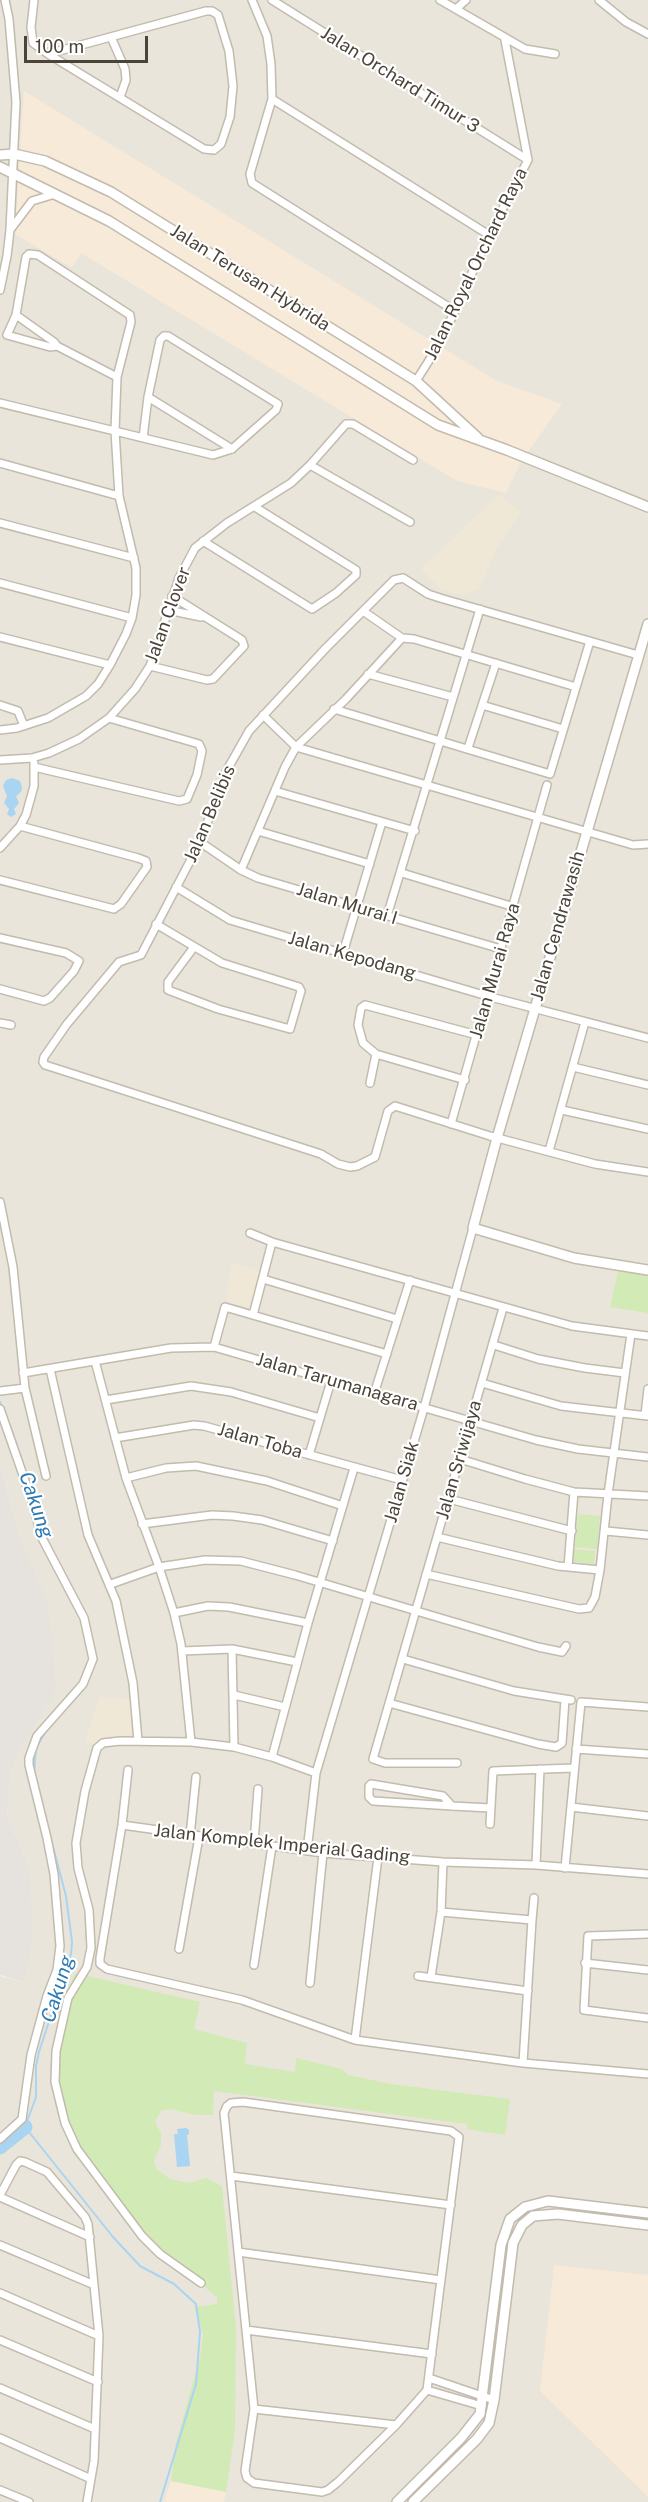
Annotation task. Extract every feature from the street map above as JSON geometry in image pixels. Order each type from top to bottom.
[{"type":"street","points":[[0,290],[8,256],[16,102],[9,19],[5,0]]},
{"type":"street","points":[[34,0],[31,27],[33,43],[48,54],[204,149],[214,150],[221,144],[230,117],[233,86],[229,51],[218,15],[212,11],[206,10],[48,54]]},
{"type":"street","points":[[252,0],[268,42],[272,99],[250,178],[254,185],[455,311]]},
{"type":"street","name":"Jalan Orchard Timur 3","points":[[272,0],[528,159]]},
{"type":"street","points":[[440,0],[505,40],[533,52],[555,54]]},
{"type":"street","points":[[456,9],[466,0]]},
{"type":"street","points":[[599,0],[626,22],[648,34]]},
{"type":"street","points":[[111,37],[125,69],[126,80],[120,98]]},
{"type":"street","name":"Jalan Royal Orchard Raya","points":[[416,381],[435,351],[489,235],[528,159],[505,40]]},
{"type":"street","points":[[272,99],[489,235]]},
{"type":"street","name":"Jalan Terusan Hybrida","points":[[0,155],[14,154],[45,161],[111,192],[416,381],[480,440]]},
{"type":"street","name":"Jalan Terusan Hybrida","points":[[0,167],[109,221],[438,425],[648,507]]},
{"type":"street","points":[[10,230],[32,201],[55,195]]},
{"type":"street","points":[[0,730],[24,726],[48,718],[77,704],[98,684],[110,665],[132,618],[136,595],[136,568],[119,496],[115,431],[117,376],[131,322],[126,311],[32,253],[26,257],[16,315],[7,335],[50,347],[57,346]]},
{"type":"street","points":[[16,315],[57,346],[117,376]]},
{"type":"street","points":[[0,403],[210,455],[232,450],[276,410],[277,402],[166,335],[160,340],[142,438]]},
{"type":"street","points":[[148,397],[232,450]]},
{"type":"street","name":"Jalan Clover","points":[[0,760],[32,758],[70,744],[109,718],[135,689],[150,666],[172,596],[191,554],[203,541],[227,523],[291,483],[346,424],[352,424],[413,460]]},
{"type":"street","points":[[0,463],[119,496]]},
{"type":"street","points":[[310,465],[410,522]]},
{"type":"street","points":[[203,541],[310,608],[336,593],[356,574],[356,570],[255,507]]},
{"type":"street","points":[[0,523],[134,558]]},
{"type":"street","name":"Jalan Belibis","points":[[451,1125],[395,1107],[388,1111],[375,1157],[350,1167],[338,1164],[321,1154],[45,1065],[43,1062],[44,1057],[68,1024],[119,962],[141,955],[200,842],[227,770],[249,731],[363,610],[399,578],[428,594],[480,609]]},
{"type":"street","points":[[0,583],[132,618]]},
{"type":"street","points":[[150,666],[207,680],[213,679],[242,649],[244,644],[242,640],[172,596]]},
{"type":"street","points":[[387,916],[415,831],[480,609],[638,655]]},
{"type":"street","points":[[168,610],[208,619]]},
{"type":"street","points":[[363,610],[402,638],[576,687]]},
{"type":"street","name":"Jalan Cendrawasih","points":[[473,1228],[534,1009],[648,624]]},
{"type":"street","points":[[0,638],[110,665]]},
{"type":"street","points":[[241,870],[296,747],[402,638]]},
{"type":"street","points":[[334,709],[550,774],[590,641]]},
{"type":"street","points":[[468,748],[495,663]]},
{"type":"street","points":[[368,674],[453,697]]},
{"type":"street","points":[[0,705],[18,711],[24,726]]},
{"type":"street","points":[[482,705],[563,729]]},
{"type":"street","points":[[263,715],[296,747],[586,831],[637,845],[648,844]]},
{"type":"street","points":[[34,767],[179,801],[188,799],[197,775],[202,751],[199,744],[109,718]]},
{"type":"street","points":[[0,848],[20,826],[33,792],[32,758]]},
{"type":"street","name":"Jalan Murai Raya","points":[[451,1125],[548,784]]},
{"type":"street","points":[[275,791],[415,831]]},
{"type":"street","points":[[343,953],[382,822]]},
{"type":"street","points":[[0,880],[114,909],[136,885],[147,867],[146,861],[20,826]]},
{"type":"street","points":[[258,831],[370,864]]},
{"type":"street","name":"Jalan Murai I","points":[[200,842],[241,870],[258,878],[501,949]]},
{"type":"street","points":[[402,873],[514,906]]},
{"type":"street","name":"Jalan Kepodang","points":[[176,887],[230,920],[487,996],[648,1038]]},
{"type":"street","points":[[156,924],[222,963],[299,987],[301,991],[291,1027],[287,1030],[174,993],[166,986],[194,947]]},
{"type":"street","points":[[0,938],[66,953],[78,959],[74,971],[66,981],[50,998],[44,1001],[0,989]]},
{"type":"street","points":[[465,1080],[376,1054],[363,1043],[358,1025],[359,1015],[365,1005],[477,1035]]},
{"type":"street","points":[[549,1151],[585,1022]]},
{"type":"street","points":[[0,1023],[11,1025]]},
{"type":"street","points":[[370,1083],[376,1054]]},
{"type":"street","points":[[573,1067],[648,1085]]},
{"type":"street","points":[[562,1110],[648,1129]]},
{"type":"street","points":[[451,1125],[595,1164],[648,1172]]},
{"type":"street","points":[[0,1202],[13,1267],[25,1388],[46,1476]]},
{"type":"street","points":[[473,1228],[574,1258],[648,1270]]},
{"type":"street","name":"Jalan Siak","points":[[307,1851],[316,1773],[424,1408],[473,1228]]},
{"type":"street","points":[[250,1233],[272,1242],[572,1326],[648,1336]]},
{"type":"street","points":[[253,1315],[264,1280],[272,1242]]},
{"type":"street","points":[[264,1280],[397,1319]]},
{"type":"street","points":[[374,1394],[410,1280]]},
{"type":"street","points":[[214,1347],[224,1307],[387,1354]]},
{"type":"street","name":"Jalan Sriwijaya","points":[[457,1763],[375,1761],[373,1759],[503,1308]]},
{"type":"street","points":[[426,1574],[579,1610],[589,1608],[595,1597],[606,1531],[608,1494],[631,1334]]},
{"type":"street","points":[[494,1345],[538,1359],[625,1373]]},
{"type":"street","name":"Jalan Tarumanagara","points":[[23,1373],[171,1348],[214,1347],[555,1445],[648,1457]]},
{"type":"street","points":[[95,1362],[126,1478],[174,1613],[182,1651],[191,1742]]},
{"type":"street","points":[[50,1369],[88,1535],[111,1584],[130,1665],[138,1741]]},
{"type":"street","points":[[309,1455],[331,1381]]},
{"type":"street","points":[[482,1383],[561,1406],[646,1415],[648,1389]]},
{"type":"street","points":[[106,1400],[191,1386],[231,1392],[320,1418]]},
{"type":"street","points":[[0,1391],[25,1388]]},
{"type":"street","points":[[0,1409],[31,1498],[42,1538],[84,1618],[93,1659],[83,1684],[37,1736],[29,1758],[54,1874],[60,1946],[57,1970],[47,1996],[31,2055],[22,2119],[0,2139]]},
{"type":"street","name":"Jalan Toba","points":[[116,1438],[194,1425],[402,1480]]},
{"type":"street","points":[[460,1459],[574,1491],[648,1496]]},
{"type":"street","points":[[126,1478],[166,1468],[196,1466],[267,1482],[343,1506]]},
{"type":"street","points":[[272,1757],[308,1623],[354,1468]]},
{"type":"street","points":[[568,1567],[574,1491]]},
{"type":"street","points":[[449,1499],[572,1531]]},
{"type":"street","points":[[142,1524],[212,1515],[233,1516],[262,1520],[333,1541]]},
{"type":"street","points":[[606,1531],[648,1535]]},
{"type":"street","points":[[437,1537],[568,1567],[600,1570]]},
{"type":"street","points":[[111,1584],[159,1567],[205,1560],[241,1562],[369,1597],[494,1636],[562,1652],[566,1646]]},
{"type":"street","points":[[174,1613],[208,1606],[229,1607],[308,1623]]},
{"type":"street","points":[[182,1651],[232,1649],[297,1662]]},
{"type":"street","points":[[232,1649],[234,1747]]},
{"type":"street","points":[[389,1703],[538,1744],[556,1747],[562,1743],[568,1699],[513,1691],[403,1659]]},
{"type":"street","points":[[234,1695],[285,1707]]},
{"type":"street","points":[[566,1868],[573,1768],[581,1702],[648,1707]]},
{"type":"street","points":[[201,2283],[160,2254],[142,2236],[81,2155],[65,2123],[56,2082],[56,2051],[68,1998],[87,1967],[91,1948],[89,1910],[78,1868],[76,1843],[85,1791],[97,1748],[103,1743],[191,1742],[234,1747],[272,1757],[316,1773]]},
{"type":"street","points":[[576,1749],[648,1754]]},
{"type":"street","points":[[490,1824],[493,1771],[573,1768]]},
{"type":"street","points":[[536,1865],[540,1769]]},
{"type":"street","points":[[128,1770],[122,1825],[100,1958],[103,1967],[242,2000],[355,2040],[523,2063],[648,2074]]},
{"type":"street","points":[[190,1836],[196,1777]]},
{"type":"street","points":[[452,1806],[443,1796],[371,1784],[369,1786],[369,1800],[452,1806],[490,1808]]},
{"type":"street","points":[[254,1843],[258,1788]]},
{"type":"street","points":[[571,1807],[648,1816]]},
{"type":"street","name":"Jalan Komplek Imperial Gading","points":[[122,1825],[307,1851],[443,1862],[536,1865],[648,1874]]},
{"type":"street","points":[[179,1949],[199,1837]]},
{"type":"street","points":[[254,1965],[272,1846]]},
{"type":"street","points":[[310,1983],[323,1852]]},
{"type":"street","points":[[355,2040],[378,1857]]},
{"type":"street","points":[[430,1977],[441,1912],[443,1862]]},
{"type":"street","points":[[523,2063],[534,1898]]},
{"type":"street","points":[[441,1912],[532,1920]]},
{"type":"street","points":[[648,1934],[591,1935],[588,1939],[585,1963],[584,2010],[648,2018]]},
{"type":"street","points":[[585,1963],[648,1970]]},
{"type":"street","points":[[418,1976],[528,1991]]},
{"type":"street","points":[[243,2102],[455,2133],[459,2137],[427,2390],[396,2425],[328,2490],[322,2492],[254,2483],[247,2478],[245,2471],[254,2409],[231,2176],[224,2113],[226,2106],[231,2103],[243,2102]]},
{"type":"street","points":[[87,2502],[95,2429],[99,2336],[92,2284],[90,2237],[85,2217],[65,2191],[47,2172],[20,2161],[0,2196],[90,2237]]},
{"type":"street","points":[[231,2176],[451,2205]]},
{"type":"street","points":[[397,2502],[469,2430],[480,2414],[501,2245],[507,2223],[525,2207],[548,2201],[648,2213]]},
{"type":"street","points":[[413,2502],[483,2433],[489,2423],[515,2236],[522,2225],[533,2216],[558,2214],[648,2225]]},
{"type":"street","points":[[0,2245],[92,2284]]},
{"type":"street","points":[[238,2252],[441,2280]]},
{"type":"street","points":[[496,2281],[508,2283]]},
{"type":"street","points":[[0,2293],[99,2336]]},
{"type":"street","points":[[246,2330],[432,2354]]},
{"type":"street","points":[[0,2340],[98,2382]]},
{"type":"street","points":[[429,2378],[483,2401]]},
{"type":"street","points":[[0,2388],[95,2429]]},
{"type":"street","points":[[427,2390],[483,2401],[494,2400]]},
{"type":"street","points":[[254,2409],[396,2425]]},
{"type":"street","points":[[0,2438],[91,2479]]},
{"type":"street","points":[[0,2490],[28,2502]]},
{"type":"shaded area","points":[[0,0],[648,0],[648,2502],[0,2502],[0,1976],[24,1982],[29,1866],[7,1815],[11,1771],[25,1741],[19,1536],[0,1462]]},
{"type":"shaded area","points":[[24,91],[497,381],[562,404],[521,462],[506,493],[457,481],[81,253],[72,268],[15,234]]},
{"type":"shaded area","points":[[499,494],[521,512],[496,549],[480,588],[464,595],[442,590],[421,569]]},
{"type":"shaded area","points":[[232,1262],[263,1273],[254,1309],[226,1301]]},
{"type":"shaded area","points":[[0,1462],[19,1536],[48,1606],[56,1690],[25,1741],[11,1771],[7,1815],[29,1866],[33,1936],[24,1982],[0,1975]]},
{"type":"shaded area","points":[[100,1697],[132,1699],[135,1738],[104,1738],[99,1745],[85,1742]]},
{"type":"shaded area","points":[[554,2265],[648,2275],[648,2497],[540,2391]]},
{"type":"shaded area","points":[[171,2481],[226,2492],[224,2502],[164,2502]]},
{"type":"green space","points":[[618,1272],[648,1275],[648,1313],[610,1307]]},
{"type":"green space","points":[[578,1514],[600,1516],[597,1549],[575,1547]]},
{"type":"green space","points":[[572,1549],[595,1551],[594,1564],[571,1561]]},
{"type":"green space","points":[[75,1973],[200,2002],[194,2029],[247,2043],[245,2064],[295,2072],[296,2058],[342,2069],[348,2075],[391,2084],[510,2099],[505,2135],[467,2129],[467,2124],[214,2091],[213,2115],[195,2115],[171,2109],[161,2111],[155,2122],[161,2133],[161,2145],[154,2160],[156,2169],[170,2179],[189,2183],[206,2178],[222,2186],[236,2329],[235,2430],[226,2492],[171,2481],[175,2446],[200,2358],[203,2334],[194,2307],[217,2304],[217,2298],[195,2278],[141,2237],[69,2143],[52,2083],[51,2067],[65,1999]]},
{"type":"water","points":[[12,778],[20,781],[22,787],[21,792],[16,796],[19,803],[14,809],[16,814],[11,817],[7,814],[9,809],[4,803],[7,796],[3,786],[6,780]]},
{"type":"water","points":[[177,2129],[189,2130],[187,2135],[190,2166],[177,2167],[174,2134],[178,2134]]},
{"type":"waterway","name":"Cakung","points":[[0,1402],[32,1491]]},
{"type":"waterway","name":"Cakung","points":[[35,1499],[50,1548]]},
{"type":"waterway","name":"Cakung","points":[[34,1773],[36,1748],[46,1731]]},
{"type":"waterway","name":"Cakung","points":[[38,1790],[66,1896],[72,1942],[71,1954],[39,2052],[36,2066],[36,2097],[25,2127],[113,2237],[140,2266],[174,2284],[196,2304],[200,2332],[196,2384],[160,2502]]},
{"type":"waterway","points":[[0,2147],[25,2127]]}]
